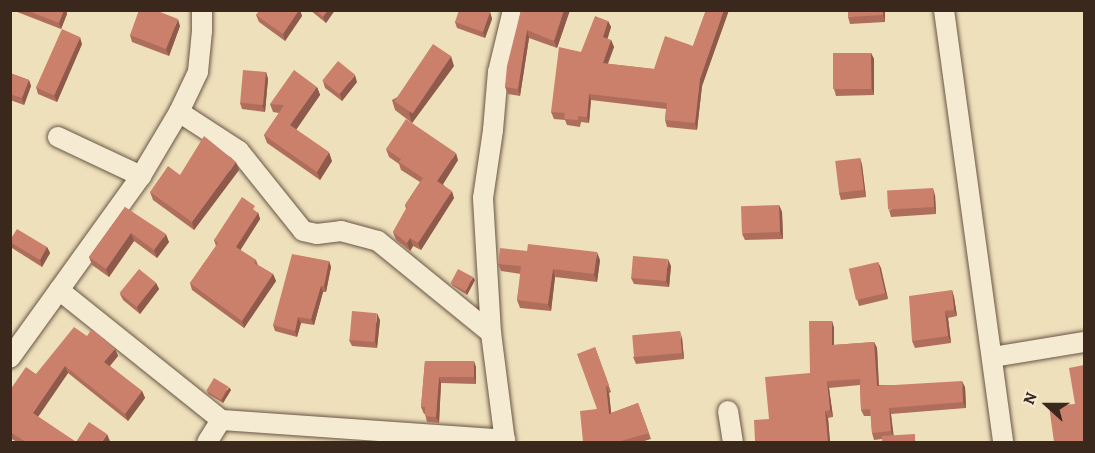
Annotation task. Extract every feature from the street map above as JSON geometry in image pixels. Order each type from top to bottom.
[{"type":"street","points":[[10,358],[141,176],[179,112],[198,72],[202,10]]},
{"type":"street","points":[[59,290],[221,420],[505,441],[491,333],[483,187],[493,130],[501,52],[513,10]]},
{"type":"street","points":[[944,10],[1003,442]]},
{"type":"street","points":[[179,112],[239,151],[303,231],[317,234],[341,231],[378,241],[491,333]]},
{"type":"street","points":[[57,137],[141,176]]},
{"type":"street","points":[[993,357],[1084,342]]},
{"type":"street","points":[[728,411],[733,442]]},
{"type":"street","points":[[207,442],[221,420]]},
{"type":"building","points":[[26,10],[64,10],[59,23]]},
{"type":"building","points":[[139,10],[155,10],[178,19],[166,49],[130,35]]},
{"type":"building","points":[[260,10],[299,10],[283,34],[256,15]]},
{"type":"building","points":[[316,10],[328,10],[323,17]]},
{"type":"building","points":[[459,10],[490,12],[483,32],[455,22]]},
{"type":"building","points":[[521,10],[564,10],[554,41],[527,30],[518,89],[505,87],[507,66]]},
{"type":"building","points":[[706,10],[724,10],[700,79],[695,123],[665,120],[667,103],[589,94],[587,117],[578,116],[578,120],[564,119],[565,113],[551,112],[559,47],[581,52],[595,16],[608,21],[603,37],[611,40],[603,63],[654,69],[665,36],[693,46]]},
{"type":"building","points":[[848,10],[883,10],[883,15],[848,17]]},
{"type":"building","points":[[62,29],[80,37],[54,96],[36,87]]},
{"type":"building","points":[[433,44],[451,56],[413,114],[394,101]]},
{"type":"building","points":[[833,53],[871,53],[871,89],[833,89]]},
{"type":"building","points":[[338,61],[355,75],[339,94],[322,80]]},
{"type":"building","points":[[243,70],[266,72],[263,105],[240,103]]},
{"type":"building","points":[[294,70],[317,87],[290,125],[329,152],[317,172],[264,135],[284,105],[270,104]]},
{"type":"building","points":[[10,73],[29,80],[22,98],[10,94]]},
{"type":"building","points":[[406,119],[456,153],[437,181],[452,191],[418,243],[410,238],[407,243],[393,232],[407,207],[405,205],[423,178],[399,162],[401,159],[386,149]]},
{"type":"building","points":[[204,136],[236,162],[192,222],[150,192],[168,166],[180,175]]},
{"type":"building","points":[[860,158],[864,190],[839,193],[835,161]]},
{"type":"building","points":[[933,188],[934,207],[888,209],[887,190]]},
{"type":"building","points":[[242,197],[255,206],[253,209],[258,213],[236,247],[256,260],[254,263],[273,274],[242,321],[190,283],[218,243],[214,240]]},
{"type":"building","points":[[779,205],[780,232],[742,233],[741,206]]},
{"type":"building","points":[[125,207],[166,234],[154,250],[131,233],[106,269],[89,257]]},
{"type":"building","points":[[17,229],[47,247],[40,260],[10,242]]},
{"type":"building","points":[[528,244],[597,252],[594,274],[553,269],[548,304],[517,300],[521,266],[498,264],[500,248],[527,251]]},
{"type":"building","points":[[292,254],[329,261],[324,286],[321,286],[311,319],[298,317],[295,331],[273,325]]},
{"type":"building","points":[[633,256],[668,259],[666,281],[631,278]]},
{"type":"building","points":[[878,262],[885,293],[856,300],[849,269]]},
{"type":"building","points":[[139,269],[156,283],[137,307],[119,293]]},
{"type":"building","points":[[458,269],[473,277],[465,291],[450,283]]},
{"type":"building","points":[[952,290],[954,310],[945,311],[948,336],[912,341],[909,296]]},
{"type":"building","points":[[352,311],[377,313],[374,342],[349,340]]},
{"type":"building","points":[[809,321],[832,321],[832,345],[874,342],[877,386],[962,381],[963,402],[889,408],[891,431],[872,433],[870,409],[861,410],[860,379],[827,381],[830,410],[825,411],[828,442],[755,442],[754,420],[769,419],[765,377],[810,373]]},
{"type":"building","points":[[74,327],[87,336],[92,329],[115,349],[104,362],[142,391],[125,414],[65,366],[33,413],[76,442],[26,442],[10,432],[10,390],[26,367],[36,374]]},
{"type":"building","points":[[680,331],[682,353],[634,357],[632,335]]},
{"type":"building","points":[[595,347],[609,385],[606,386],[609,414],[638,403],[649,433],[617,442],[583,442],[580,411],[597,409],[577,354]]},
{"type":"building","points":[[425,361],[474,361],[474,377],[439,377],[436,417],[425,416],[425,407],[421,407]]},
{"type":"building","points":[[1084,365],[1084,442],[1054,442],[1049,406],[1075,404],[1069,368]]},
{"type":"building","points":[[214,378],[229,387],[221,400],[206,391]]},
{"type":"building","points":[[89,422],[107,434],[102,442],[76,442]]},
{"type":"building","points":[[915,434],[915,442],[882,442],[882,436]]}]
